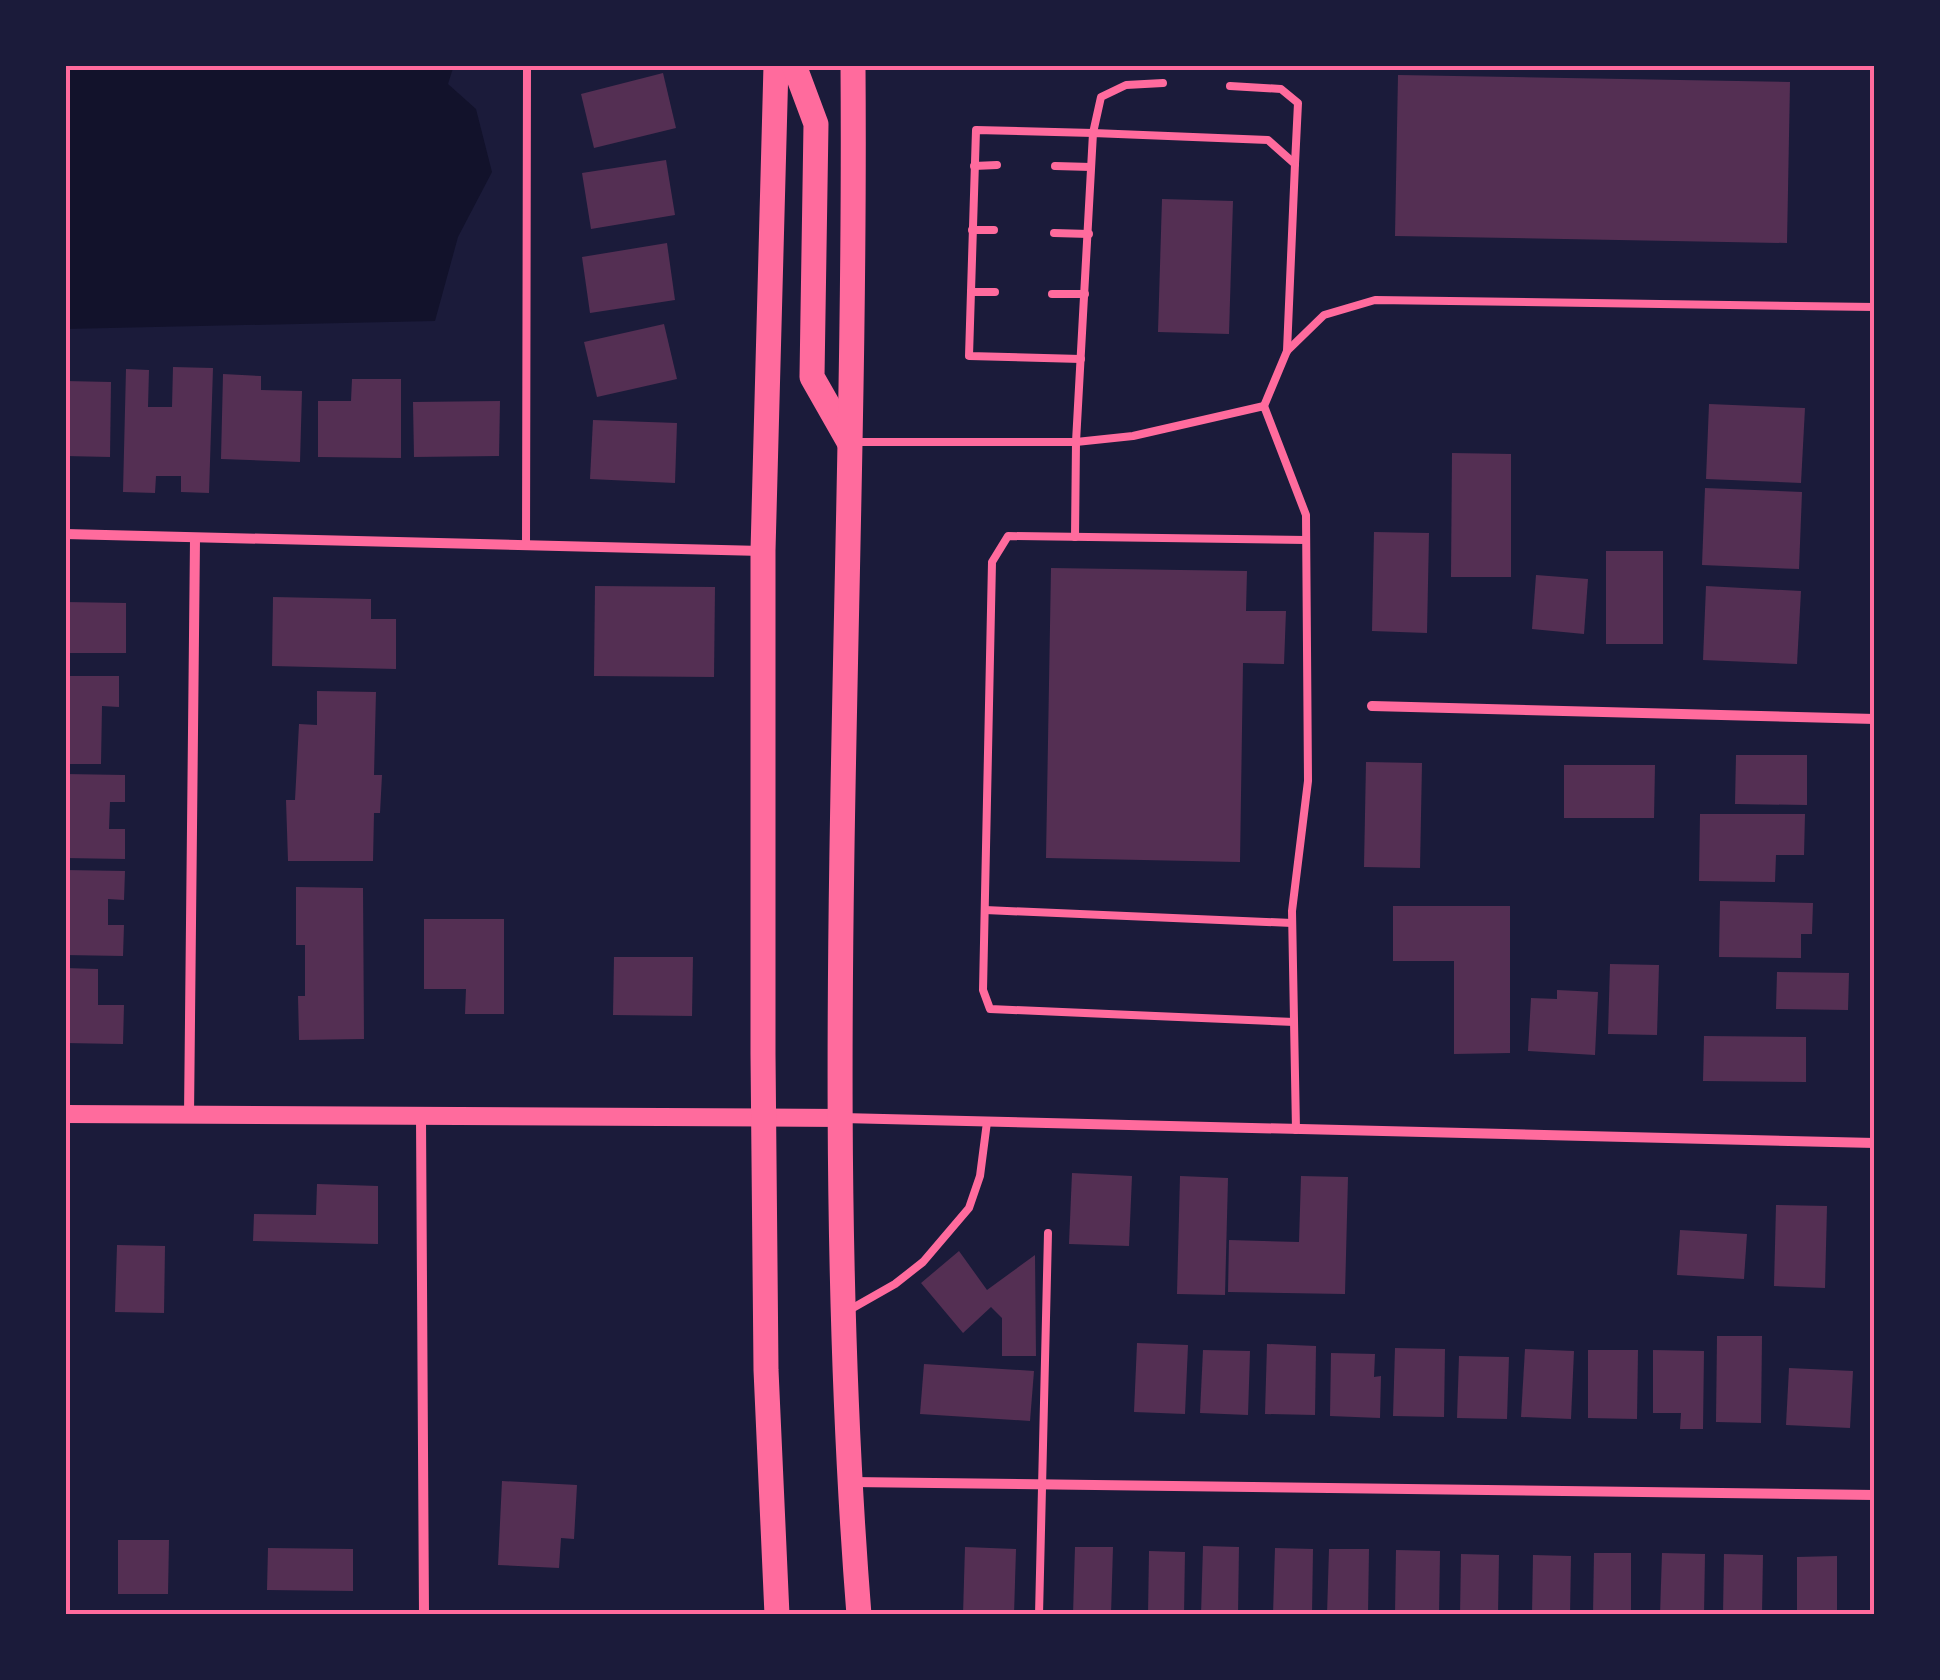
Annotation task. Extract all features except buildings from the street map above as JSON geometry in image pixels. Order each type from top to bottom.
[{"type":"main road","points":[[776,65],[763,551],[763,1117],[766,1370],[777,1615]]},
{"type":"main road","points":[[794,65],[816,124],[812,378],[850,442]]},
{"type":"main road","points":[[853,65],[842,1118],[848,1482],[859,1615]]},
{"type":"street","points":[[65,534],[763,551]]},
{"type":"street","points":[[189,1118],[196,539]]},
{"type":"street","points":[[1372,706],[1875,720]]},
{"type":"street","points":[[65,1114],[189,1118],[842,1118],[1875,1143]]},
{"type":"street","points":[[421,1118],[424,1615]]},
{"type":"street","points":[[848,1482],[1875,1495]]},
{"type":"lane","points":[[526,546],[527,65]]},
{"type":"lane","points":[[1075,537],[1076,442],[1093,133],[1101,96],[1126,85],[1163,83]]},
{"type":"lane","points":[[1230,86],[1280,89],[1298,103],[1286,351],[1264,406],[1306,515],[1308,782],[1292,922],[1296,1130]]},
{"type":"lane","points":[[1081,359],[969,356],[976,130],[1268,140],[1296,164]]},
{"type":"lane","points":[[974,166],[997,165]]},
{"type":"lane","points":[[1055,166],[1091,167]]},
{"type":"lane","points":[[972,230],[994,230]]},
{"type":"lane","points":[[1054,233],[1089,234]]},
{"type":"lane","points":[[971,292],[995,292]]},
{"type":"lane","points":[[1052,294],[1085,294]]},
{"type":"lane","points":[[1286,351],[1324,315],[1375,300],[1875,307]]},
{"type":"lane","points":[[850,442],[1076,442],[1132,436],[1264,406]]},
{"type":"lane","points":[[1294,1022],[990,1010],[983,990],[992,562],[1008,536],[1306,540]]},
{"type":"lane","points":[[985,910],[1292,922]]},
{"type":"lane","points":[[844,1313],[895,1284],[923,1262],[969,1208],[980,1176],[987,1122]]},
{"type":"lane","points":[[1039,1615],[1048,1233]]},
{"type":"shaded area","points":[[65,65],[454,65],[448,84],[476,109],[492,172],[458,237],[435,321],[65,329]]}]
